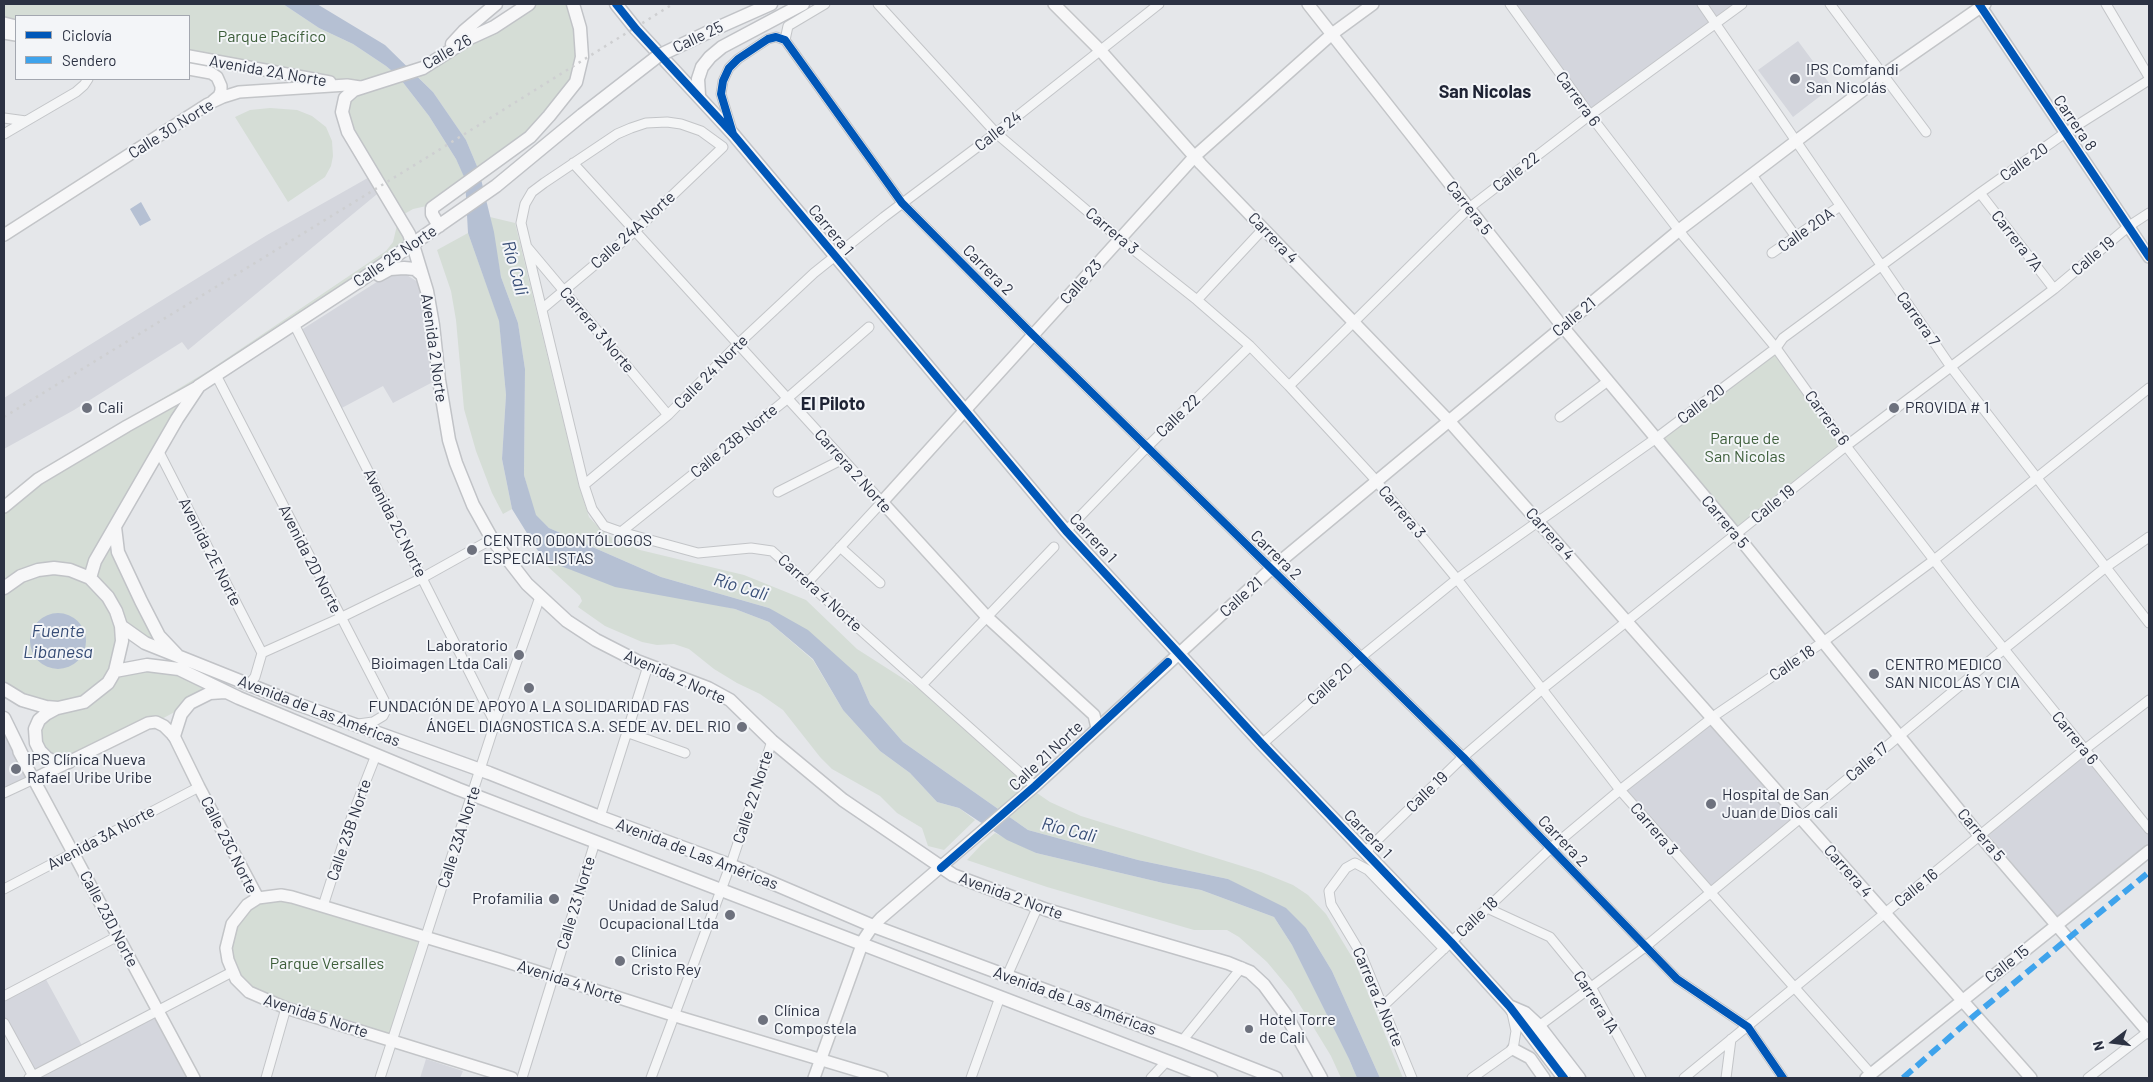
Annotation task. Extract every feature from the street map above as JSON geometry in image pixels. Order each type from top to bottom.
[{"type":"main road","points":[[442,56],[464,31],[496,4]]},
{"type":"main road","name":"Calle 26","points":[[360,87],[423,68],[470,38],[494,27],[529,4]]},
{"type":"main road","points":[[441,225],[432,214],[432,208],[530,136],[550,116],[576,82],[581,66],[580,28],[573,4]]},
{"type":"main road","name":"Carrera 1","points":[[616,4],[636,29],[733,134],[1066,531],[1180,652],[1262,744],[1366,851],[1448,945],[1536,1031],[1564,1078]]},
{"type":"main road","name":"Calle 25","points":[[582,114],[658,56],[771,4]]},
{"type":"main road","points":[[699,95],[698,79],[702,67],[710,57],[722,47],[803,4]]},
{"type":"main road","name":"Carrera 4","points":[[1054,4],[1100,49],[1194,156],[1449,421],[1713,717],[2030,1078]]},
{"type":"main road","name":"Carrera 5","points":[[1308,4],[1655,439],[1736,534],[1980,836],[2149,1032]]},
{"type":"main road","name":"Calle 23","points":[[882,502],[1194,156],[1332,34],[1373,4]]},
{"type":"main road","name":"Calle 21","points":[[1180,652],[1271,569],[1678,231],[1883,75],[1981,5]]},
{"type":"main road","name":"Carrera 8","points":[[1981,5],[2149,256]]},
{"type":"main road","name":"Avenida 2A Norte","points":[[190,56],[347,85]]},
{"type":"main road","name":"Avenida 2A Norte","points":[[190,69],[211,73],[220,81],[219,96],[208,104]]},
{"type":"main road","name":"Calle 30 Norte","points":[[4,235],[208,104],[240,92],[347,85],[360,87]]},
{"type":"main road","name":"Avenida 2 Norte","points":[[360,87],[346,98],[342,112],[344,123],[413,244],[434,324],[439,380],[449,440],[456,464],[474,505],[492,539],[516,572],[540,597],[567,621],[596,640],[648,666],[708,688],[730,700],[772,741],[843,800],[953,875],[1038,906],[1242,968],[1264,986],[1280,1008],[1313,1062],[1320,1078]]},
{"type":"main road","name":"Calle 25 Norte","points":[[4,507],[38,479],[199,386],[358,282],[496,186],[582,114]]},
{"type":"main road","points":[[358,282],[400,268],[415,270],[422,275]]},
{"type":"main road","name":"Calle 25 Norte","points":[[90,578],[95,560],[158,450],[199,386]]},
{"type":"main road","name":"Carrera 2 Norte","points":[[882,502],[986,616],[1094,715]]},
{"type":"main road","points":[[115,527],[118,552],[141,601],[159,636],[181,658]]},
{"type":"main road","points":[[4,588],[21,576],[38,570],[54,568],[70,570],[90,578],[108,597],[116,610],[121,626],[122,644],[116,671],[108,683],[84,702],[58,708],[46,714],[39,720],[36,729],[36,743],[47,758],[55,762],[69,762]]},
{"type":"main road","name":"Avenida de Las Américas","points":[[121,626],[145,644],[354,725],[481,770],[730,865],[873,926],[1276,1078]]},
{"type":"main road","name":"Calle 21 Norte","points":[[814,1078],[862,945],[873,926],[1035,786],[1180,652]]},
{"type":"main road","name":"Avenida de Las Américas","points":[[116,671],[147,665],[168,666],[179,669],[226,692],[473,794],[1211,1078]]},
{"type":"main road","points":[[4,689],[34,705],[58,708]]},
{"type":"main road","points":[[174,736],[179,718],[190,703],[210,693],[226,692]]},
{"type":"main road","points":[[1097,728],[1094,715],[1111,715]]},
{"type":"main road","points":[[4,718],[24,759]]},
{"type":"main road","name":"Calle 23C Norte","points":[[69,762],[140,726],[156,722],[164,726],[174,736],[258,898],[238,914],[230,930],[226,948],[232,972]]},
{"type":"main road","name":"Calle 23D Norte","points":[[4,729],[24,759],[194,1078]]},
{"type":"main road","points":[[34,779],[69,762]]},
{"type":"main road","name":"Calle 15","points":[[1869,1076],[2149,851]]},
{"type":"main road","name":"Avenida 4 Norte","points":[[258,898],[281,894],[323,906],[675,1016],[882,1078]]},
{"type":"main road","name":"Avenida 5 Norte","points":[[232,972],[249,992],[286,1008],[512,1078]]},
{"type":"main road","points":[[1536,1031],[1579,1078]]},
{"type":"main road","points":[[1513,1049],[1530,1058],[1544,1078]]},
{"type":"street","points":[[733,134],[721,94],[723,81],[729,68],[738,59],[768,39],[776,37],[786,40],[788,26],[825,4]]},
{"type":"street","name":"Carrera 3","points":[[878,4],[996,133],[1120,239],[1197,300],[1250,346],[1289,386],[1377,482],[1457,579],[1620,790],[1795,988],[1869,1076]]},
{"type":"street","name":"Calle 24","points":[[835,256],[996,133],[1159,4]]},
{"type":"street","name":"Carrera 6","points":[[1510,4],[1590,115],[1678,231],[1776,348],[1846,446],[1934,560],[2084,750],[2149,828]]},
{"type":"street","name":"Carrera 7","points":[[1702,4],[1951,367],[2038,477],[2149,623]]},
{"type":"street","name":"Calle 22","points":[[1289,386],[1469,208],[1590,115],[1742,4]]},
{"type":"street","points":[[1830,4],[1926,132]]},
{"type":"street","points":[[2106,4],[2149,78]]},
{"type":"street","name":"Carrera 2","points":[[786,40],[902,203],[1033,335],[1463,757],[1677,979],[1748,1027],[1783,1078]]},
{"type":"street","name":"Calle 20","points":[[1262,744],[1361,657],[1457,579],[1655,439],[1776,348],[1783,338],[1980,193],[2065,133],[2149,78]]},
{"type":"street","points":[[4,134],[76,92],[87,80]]},
{"type":"street","points":[[4,118],[26,121]]},
{"type":"street","name":"Calle 24A Norte","points":[[542,309],[635,231],[723,147],[700,132],[674,123],[646,123],[617,134],[573,163]]},
{"type":"street","points":[[526,245],[521,223],[522,213],[528,198],[532,192],[573,163]]},
{"type":"street","name":"Carrera 2 Norte","points":[[573,163],[882,502]]},
{"type":"street","points":[[1752,175],[1796,237]]},
{"type":"street","name":"Carrera 7A","points":[[1980,193],[2054,289]]},
{"type":"street","name":"Calle 20A","points":[[1772,253],[1840,206]]},
{"type":"street","name":"Calle 19","points":[[1366,851],[1463,757],[1541,690],[1846,446],[2054,289],[2129,226],[2149,213]]},
{"type":"street","points":[[1197,300],[1264,228]]},
{"type":"street","name":"Carrera 3 Norte","points":[[526,245],[668,415]]},
{"type":"street","name":"Carrera 4 Norte","points":[[526,245],[584,486],[592,509],[604,526],[698,553],[751,548],[772,550],[1035,786]]},
{"type":"street","name":"Calle 24 Norte","points":[[584,486],[668,415],[738,344],[835,256]]},
{"type":"street","name":"Avenida 2C Norte","points":[[294,324],[495,723]]},
{"type":"street","name":"Calle 23B Norte","points":[[621,532],[787,398],[869,327]]},
{"type":"street","name":"Calle 22","points":[[1066,531],[1147,447],[1250,346]]},
{"type":"street","name":"Avenida 2D Norte","points":[[216,375],[340,618],[381,694],[385,706],[383,716],[378,720],[354,725]]},
{"type":"street","points":[[1560,417],[1608,380]]},
{"type":"street","name":"Calle 18","points":[[1382,1007],[1551,848],[1620,790],[1713,717],[1823,642],[1934,560],[2149,388]]},
{"type":"street","name":"Avenida 2E Norte","points":[[158,450],[262,653]]},
{"type":"street","points":[[778,492],[843,459]]},
{"type":"street","name":"Calle 23","points":[[808,582],[882,502]]},
{"type":"street","name":"Calle 17","points":[[1536,1031],[1711,894],[2004,649],[2106,567],[2149,537]]},
{"type":"street","points":[[249,684],[254,677],[262,653],[422,578],[492,539]]},
{"type":"street","points":[[840,547],[880,584]]},
{"type":"street","points":[[922,685],[1054,547]]},
{"type":"street","name":"Calle 23A Norte","points":[[380,1078],[495,723],[540,597]]},
{"type":"street","points":[[600,817],[648,666]]},
{"type":"street","name":"Calle 16","points":[[1684,1078],[2084,750],[2149,700]]},
{"type":"street","points":[[626,732],[685,753]]},
{"type":"street","name":"Calle 22 Norte","points":[[651,1078],[730,865],[772,741]]},
{"type":"street","name":"Calle 23B Norte","points":[[323,906],[352,816],[376,755]]},
{"type":"street","points":[[4,793],[34,779]]},
{"type":"street","name":"Avenida 3A Norte","points":[[4,890],[199,787]]},
{"type":"street","name":"Calle 23 Norte","points":[[522,1078],[595,842]]},
{"type":"street","name":"Carrera 1","points":[[1329,891],[1346,868],[1355,863],[1368,870],[1448,945]]},
{"type":"street","name":"Carrera 2 Norte","points":[[1329,891],[1331,904],[1361,954],[1412,1078]]},
{"type":"street","points":[[1007,976],[1038,906]]},
{"type":"street","name":"Carrera 1A","points":[[1487,908],[1550,937],[1591,987],[1641,1078]]},
{"type":"street","points":[[4,996],[118,936]]},
{"type":"street","points":[[1182,1041],[1242,968]]},
{"type":"street","points":[[4,1023],[31,1077],[232,972]]},
{"type":"street","points":[[971,1078],[1000,997]]},
{"type":"street","points":[[1472,1078],[1513,1049],[1516,1031],[1510,1007]]},
{"type":"street","points":[[266,1078],[286,1008]]},
{"type":"street","points":[[2088,1078],[2149,1032]]},
{"type":"street","points":[[1726,1078],[1731,1039]]},
{"type":"street","points":[[1151,1078],[1166,1062]]},
{"type":"shaded area","points":[[1510,4],[1742,4],[1590,115]]},
{"type":"shaded area","name":"IPS Comfandi San Nicolás","points":[[1798,41],[1832,87],[1793,117],[1758,70]]},
{"type":"shaded area","points":[[373,175],[382,190],[188,350],[182,342],[74,410],[4,449],[4,398],[267,235]]},
{"type":"shaded area","points":[[405,274],[418,282],[421,293],[427,325],[431,383],[393,403],[383,386],[338,410],[298,332],[383,278],[389,275]]},
{"type":"shaded area","name":"Hospital de San Juan de Dios cali","points":[[1713,717],[1802,819],[1711,894],[1620,790]]},
{"type":"shaded area","name":"IPS Clínica Nueva Rafael Uribe Uribe","points":[[4,729],[34,779],[4,793]]},
{"type":"shaded area","points":[[2084,752],[2149,831],[2149,849],[2060,920],[1986,832]]},
{"type":"shaded area","points":[[43,974],[84,1049],[157,1010],[194,1078],[29,1078],[33,1076],[4,1023],[4,996]]},
{"type":"shaded area","points":[[426,1059],[463,1071],[460,1078],[420,1078]]},
{"type":"green space","name":"Parque Pacífico","points":[[4,4],[283,4],[319,28],[353,44],[398,76],[429,116],[456,159],[465,178],[431,205],[413,209],[399,217],[344,123],[354,90],[190,56],[190,15],[15,15],[15,26],[4,23]]},
{"type":"green space","points":[[530,4],[573,4],[581,67],[549,116],[479,171],[466,140],[433,92],[413,72]]},
{"type":"green space","points":[[270,108],[297,110],[312,116],[326,127],[332,141],[333,156],[331,166],[325,177],[288,202],[235,117],[250,110]]},
{"type":"green space","points":[[399,217],[413,245],[199,386],[115,527],[141,601],[181,659],[121,626],[116,671],[159,665],[226,692],[210,693],[156,722],[64,763],[36,743],[46,714],[4,689],[4,507],[85,445],[208,371],[386,251],[393,242]]},
{"type":"green space","points":[[490,217],[515,223],[579,486],[589,517],[602,531],[616,540],[640,550],[744,575],[806,600],[857,649],[921,690],[1031,789],[1050,802],[1081,816],[1261,872],[1293,885],[1308,895],[1326,914],[1355,962],[1403,1078],[1380,1078],[1332,971],[1306,928],[1228,879],[1138,860],[1028,830],[903,742],[870,704],[857,674],[769,608],[661,577],[549,528],[535,515],[524,475],[525,369],[518,323],[501,277]]},
{"type":"green space","points":[[468,233],[499,320],[506,395],[502,459],[512,509],[503,514],[492,493],[476,451],[464,409],[456,320],[451,291],[437,250]]},
{"type":"green space","name":"Parque de San Nicolas","points":[[1776,348],[1846,446],[1736,534],[1655,439]]},
{"type":"green space","points":[[543,559],[584,574],[735,609],[769,622],[813,660],[843,710],[880,751],[910,773],[937,802],[959,808],[975,820],[944,850],[928,846],[922,828],[897,813],[880,796],[832,769],[820,757],[783,710],[760,694],[714,669],[689,649],[674,644],[657,645],[642,642],[605,626],[578,607],[582,601],[580,596],[545,564]]},
{"type":"green space","points":[[995,833],[1036,853],[1201,890],[1274,917],[1292,945],[1357,1078],[1341,1078],[1331,1056],[1292,992],[1267,962],[1239,937],[1227,930],[1194,930],[1047,887],[967,860]]},
{"type":"green space","name":"Parque Versalles","points":[[272,895],[426,937],[393,1041],[286,1008],[236,979],[228,960],[239,914]]},
{"type":"water","points":[[283,4],[317,4],[385,45],[433,92],[466,140],[479,171],[494,232],[501,277],[518,323],[525,369],[524,475],[536,515],[549,528],[661,577],[769,608],[808,630],[857,674],[870,704],[903,742],[1028,830],[1138,860],[1228,879],[1286,908],[1306,928],[1332,971],[1380,1078],[1357,1078],[1292,945],[1274,917],[1201,890],[1036,853],[1007,840],[959,808],[937,802],[910,773],[880,751],[843,710],[813,659],[769,622],[735,609],[615,587],[543,559],[512,509],[502,459],[506,395],[499,321],[468,233],[465,179],[456,159],[429,116],[398,76],[353,44],[319,28]]},
{"type":"water","points":[[141,202],[151,220],[140,226],[130,209]]},
{"type":"water","name":"Fuente Libanesa","points":[[58,613],[69,615],[78,621],[84,630],[86,641],[84,652],[78,661],[69,667],[58,669],[47,667],[38,661],[32,652],[30,641],[32,630],[38,621],[47,615]]},
{"type":"railway","points":[[4,417],[673,4]]},
{"type":"marked path","points":[[1903,1078],[1975,1015],[2149,872]]},
{"type":"cycle path","points":[[616,4],[636,29],[733,134],[1066,531],[1262,744],[1451,942],[1510,1007],[1564,1078]]},
{"type":"cycle path","points":[[1979,4],[2149,257]]},
{"type":"cycle path","points":[[733,134],[721,94],[723,81],[729,68],[738,59],[768,39],[776,37],[785,40],[902,203],[1033,335],[1463,757],[1677,979],[1748,1027],[1783,1078]]},
{"type":"cycle path","points":[[941,868],[1035,786],[1168,662]]},
{"type":"place","name":"IPS Comfandi San Nicolás","points":[[1795,79]]},
{"type":"place","name":"Cali","points":[[87,408]]},
{"type":"place","name":"PROVIDA # 1","points":[[1894,408]]},
{"type":"place","name":"CENTRO ODONTÓLOGOS ESPECIALISTAS","points":[[472,550]]},
{"type":"place","name":"Laboratorio Bioimagen Ltda Cali","points":[[519,655]]},
{"type":"place","name":"CENTRO MEDICO SAN NICOLÁS Y CIA","points":[[1874,674]]},
{"type":"place","name":"FUNDACIÓN DE APOYO A LA SOLIDARIDAD FAS","points":[[529,688]]},
{"type":"place","name":"ÁNGEL DIAGNOSTICA S.A. SEDE AV. DEL RIO","points":[[742,727]]},
{"type":"place","name":"IPS Clínica Nueva Rafael Uribe Uribe","points":[[16,769]]},
{"type":"place","name":"Hospital de San Juan de Dios cali","points":[[1711,804]]},
{"type":"place","name":"Profamilia","points":[[554,899]]},
{"type":"place","name":"Unidad de Salud Ocupacional Ltda","points":[[730,915]]},
{"type":"place","name":"Clínica Cristo Rey","points":[[620,961]]},
{"type":"place","name":"Clínica Compostela","points":[[763,1020]]},
{"type":"place","name":"Hotel Torre de Cali","points":[[1249,1029]]},
{"type":"district","name":"San Nicolas","points":[[1485,92]]},
{"type":"district","name":"El Piloto","points":[[833,404]]},
{"type":"water label","name":"Río Cali","points":[[515,268]]},
{"type":"water label","name":"Río Cali","points":[[741,587]]},
{"type":"water label","name":"Río Cali","points":[[1069,830]]}]
